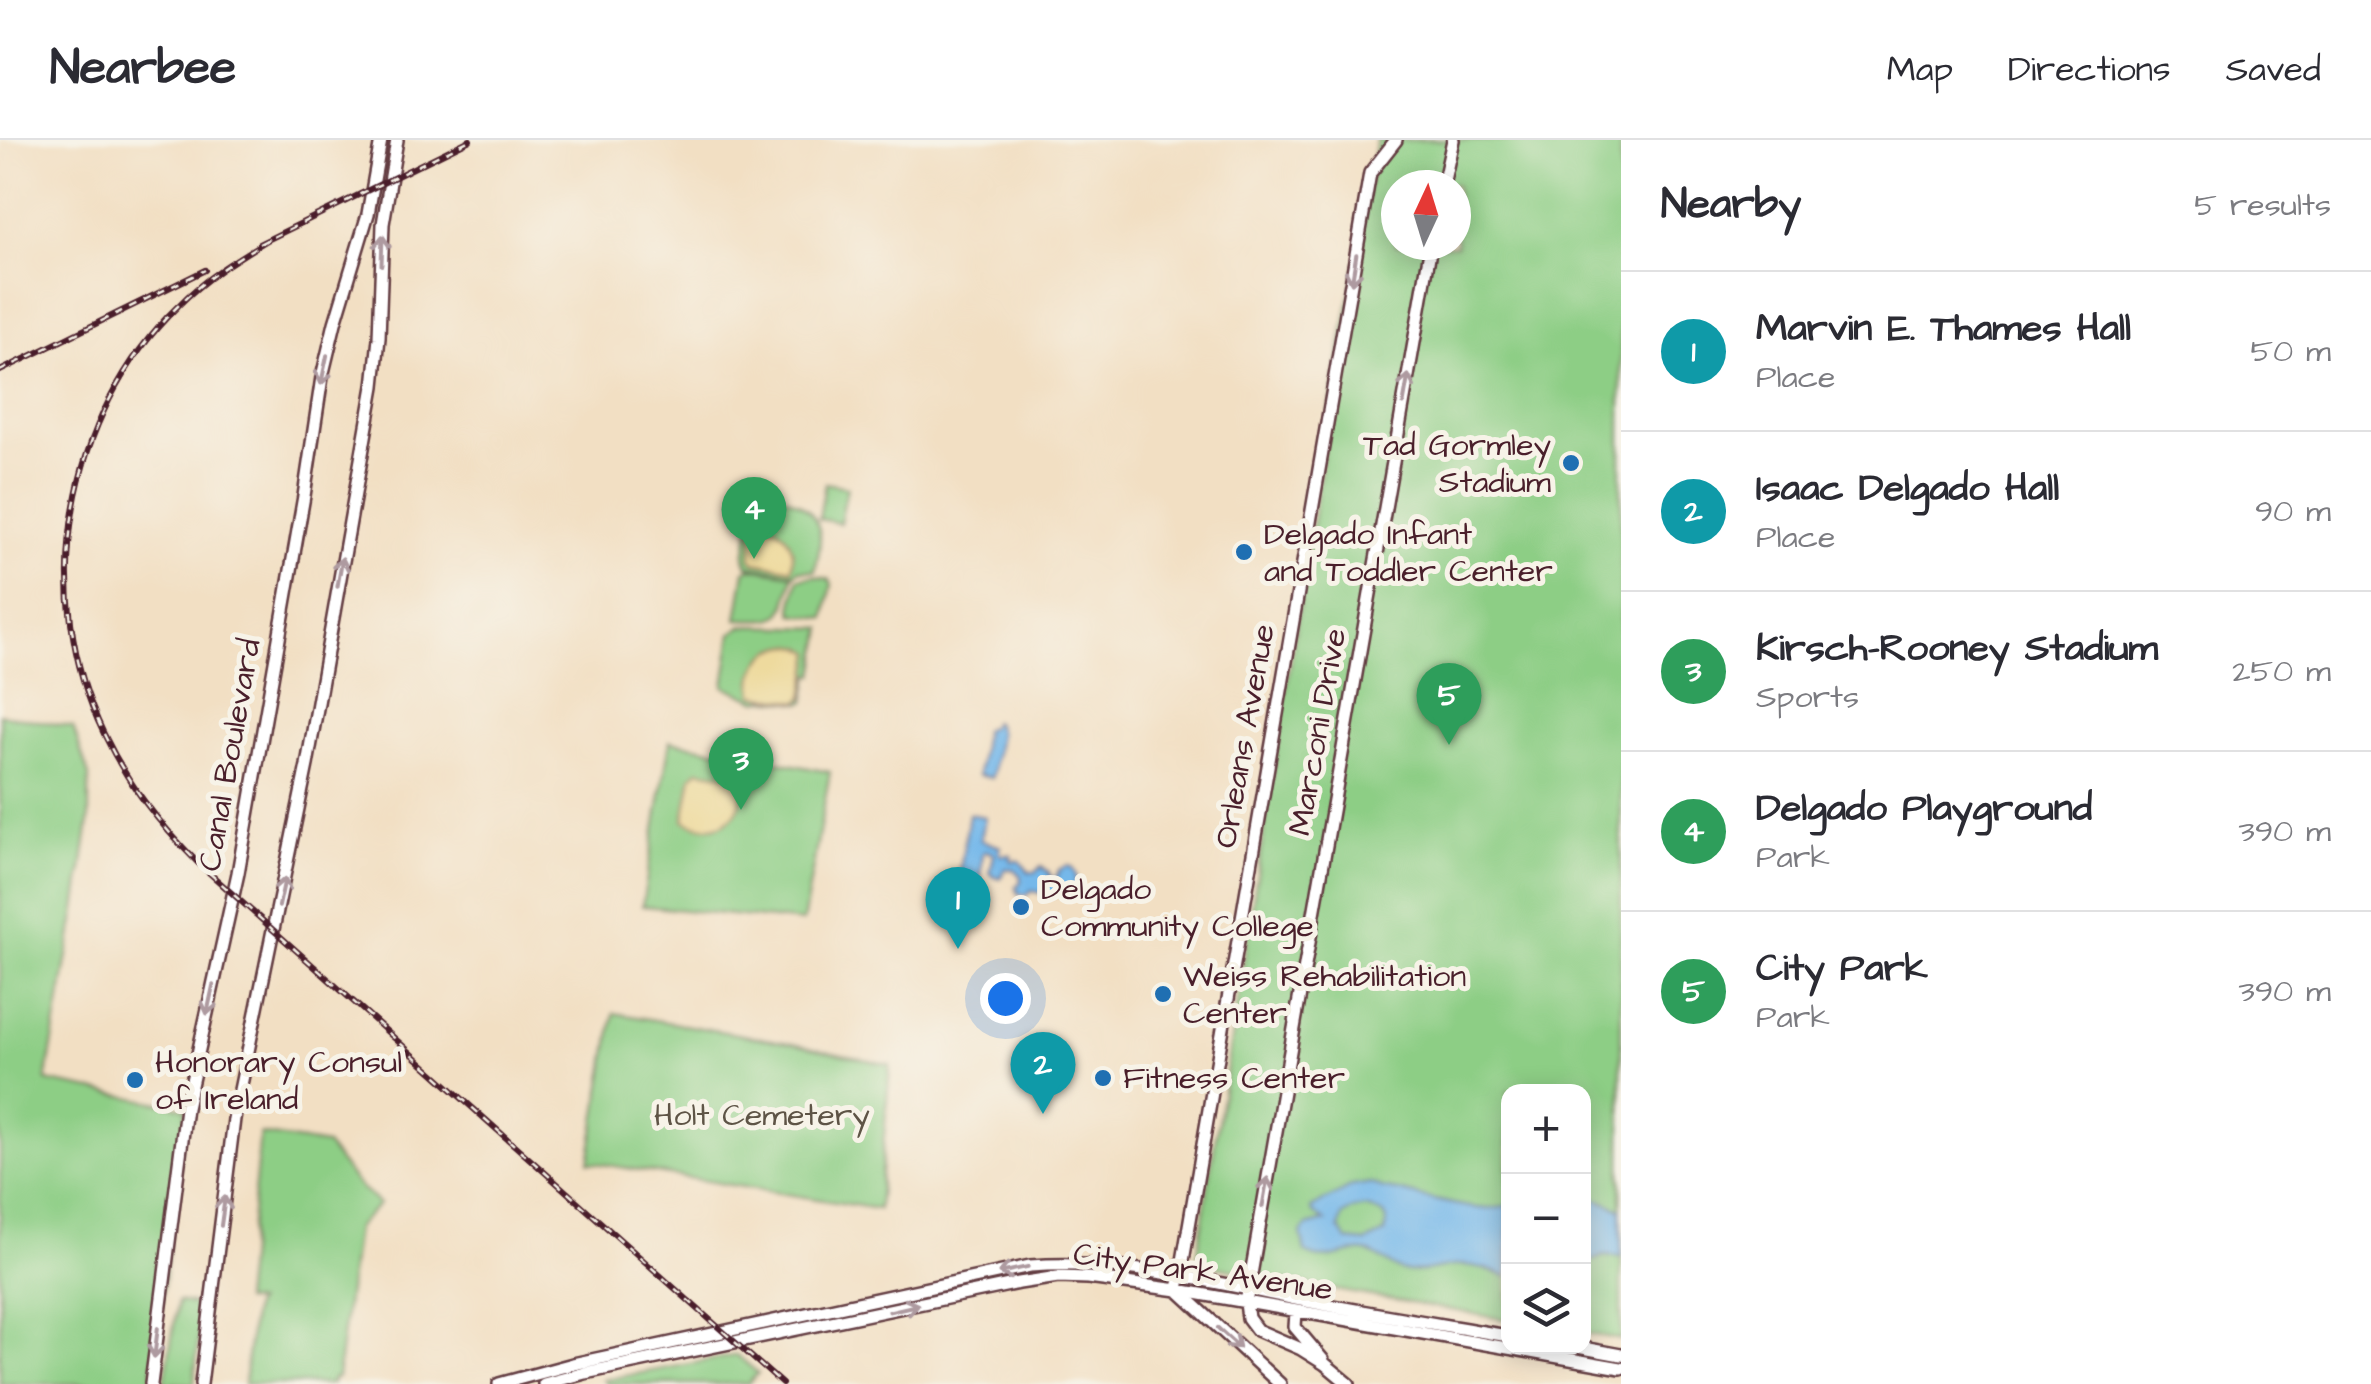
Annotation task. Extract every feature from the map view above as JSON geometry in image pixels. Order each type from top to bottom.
[{"type":"main road","name":"Canal Boulevard","points":[[151,1384],[186,1108],[238,873],[322,377],[368,214],[381,140]]},
{"type":"main road","points":[[202,1384],[234,1119],[307,766],[374,386],[380,338],[382,224],[397,140]]},
{"type":"main road","name":"Orleans Avenue","points":[[1183,1291],[1180,1276],[1370,172],[1396,140]]},
{"type":"main road","points":[[1447,170],[1454,140]]},
{"type":"main road","name":"Marconi Drive","points":[[1248,1288],[1428,260]]},
{"type":"main road","name":"City Park Avenue","points":[[498,1384],[573,1364],[1030,1266],[1085,1265],[1180,1276],[1501,1335]]},
{"type":"main road","name":"City Park Avenue","points":[[544,1384],[1058,1277],[1183,1291],[1621,1368]]},
{"type":"main road","points":[[1183,1291],[1227,1292],[1248,1288],[1248,1318],[1258,1330],[1301,1349],[1349,1384]]},
{"type":"main road","points":[[1183,1291],[1280,1384]]},
{"type":"main road","points":[[1296,1312],[1295,1327],[1325,1364]]},
{"type":"main road","points":[[1591,1349],[1621,1355]]},
{"type":"green space","points":[[1377,140],[1621,140],[1621,1340],[1591,1334],[1591,1084],[1501,1084],[1501,1319],[1196,1262],[1332,399]]},
{"type":"green space","points":[[825,483],[847,487],[840,523],[819,519]]},
{"type":"green space","points":[[756,488],[798,503],[814,517],[820,539],[815,571],[798,570],[796,574],[748,566],[745,557]]},
{"type":"green space","points":[[751,568],[793,575],[787,602],[779,615],[737,619],[745,571]]},
{"type":"green space","points":[[798,579],[829,579],[832,584],[825,618],[793,614]]},
{"type":"green space","points":[[742,626],[823,628],[815,675],[810,675],[805,702],[758,701],[724,686],[732,633]]},
{"type":"green space","points":[[0,714],[73,727],[89,776],[89,822],[46,1081],[186,1108],[151,1384],[0,1384]]},
{"type":"green space","points":[[670,741],[830,772],[803,922],[642,906]]},
{"type":"green space","name":"Holt Cemetery","points":[[614,1013],[890,1065],[878,1209],[589,1162]]},
{"type":"green space","points":[[260,1134],[326,1145],[357,1184],[379,1204],[356,1228],[337,1377],[332,1384],[244,1384],[256,1303],[243,1301]]},
{"type":"green space","points":[[178,1301],[194,1304],[201,1314],[194,1384],[164,1384]]},
{"type":"green space","points":[[737,1355],[758,1373],[748,1384],[607,1384],[603,1380]]},
{"type":"sand","points":[[756,521],[774,526],[786,536],[792,551],[792,569],[754,562],[751,558]]},
{"type":"sand","points":[[790,645],[812,652],[804,697],[798,702],[754,695],[754,676],[760,661],[772,651]]},
{"type":"sand","points":[[698,770],[742,777],[741,803],[736,813],[719,825],[708,827],[684,820],[692,776]]},
{"type":"water","points":[[993,722],[999,734],[992,778],[978,775],[984,729]]},
{"type":"water","points":[[969,814],[985,817],[981,840],[1001,847],[1001,855],[1011,855],[1011,861],[1020,861],[1029,872],[1041,867],[1056,878],[1059,870],[1072,867],[1076,876],[1074,894],[1019,894],[1016,887],[1020,875],[1005,869],[1001,878],[994,877],[990,873],[994,854],[986,851],[980,886],[965,888],[959,878]]},
{"type":"water","points":[[1370,1183],[1466,1206],[1501,1207],[1501,1274],[1463,1265],[1407,1272],[1370,1253],[1312,1256],[1305,1252],[1301,1233],[1306,1226],[1325,1221],[1311,1208],[1353,1186]],"holes":[[[1366,1207],[1384,1214],[1385,1233],[1366,1242],[1347,1240],[1339,1228],[1342,1216],[1353,1209]]]},
{"type":"water","points":[[1592,1197],[1621,1209],[1621,1257],[1603,1256],[1591,1261]]},
{"type":"railway","points":[[259,244],[470,140]]},
{"type":"railway","points":[[269,239],[199,287],[140,350],[110,399],[87,452],[73,508],[68,566],[71,623],[83,680],[104,734],[145,802],[197,862],[782,1384]]},
{"type":"railway","points":[[0,371],[205,270]]},
{"type":"place","name":"Tad Gormley Stadium","points":[[1571,463]]},
{"type":"place","name":"Delgado Infant and Toddler Center","points":[[1244,552]]},
{"type":"place","name":"Delgado Playground","points":[[754,559]]},
{"type":"place","name":"City Park","points":[[1449,745]]},
{"type":"place","name":"Kirsch-Rooney Stadium","points":[[741,810]]},
{"type":"place","name":"Delgado Community College","points":[[1021,907]]},
{"type":"place","name":"Marvin E. Thames Hall","points":[[958,949]]},
{"type":"place","name":"Weiss Rehabilitation Center","points":[[1163,994]]},
{"type":"place","name":"Fitness Center","points":[[1103,1078]]},
{"type":"place","name":"Honorary Consul of Ireland","points":[[135,1080]]},
{"type":"place","name":"Isaac Delgado Hall","points":[[1043,1114]]}]
